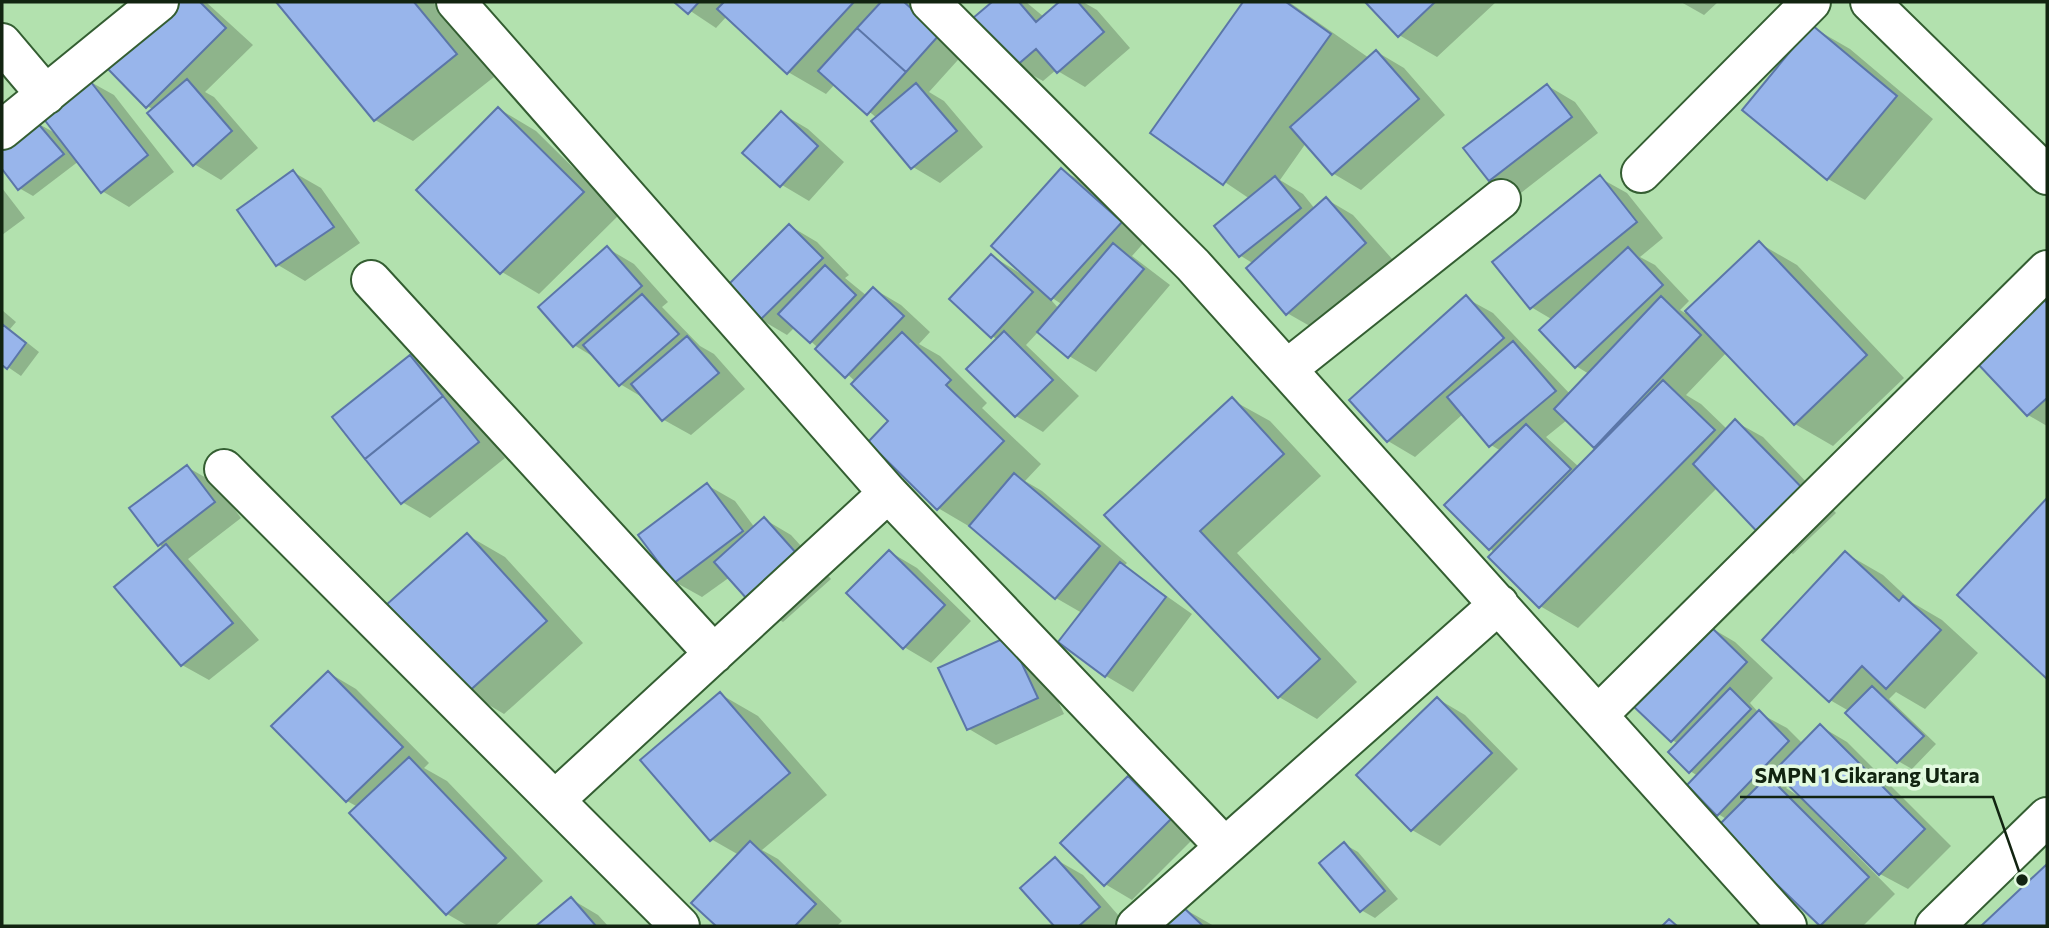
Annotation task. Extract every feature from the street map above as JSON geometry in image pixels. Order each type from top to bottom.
[{"type":"street","points":[[2,130],[159,2]]},
{"type":"street","points":[[456,2],[888,493],[1224,846]]},
{"type":"street","points":[[930,2],[1193,265],[1787,926]]},
{"type":"street","points":[[1641,173],[1811,2]]},
{"type":"street","points":[[1870,2],[2047,175]]},
{"type":"street","points":[[2,43],[46,95]]},
{"type":"street","points":[[1287,369],[1501,199]]},
{"type":"street","points":[[1598,715],[2047,270]]},
{"type":"street","points":[[371,281],[714,654]]},
{"type":"street","points":[[224,469],[680,926]]},
{"type":"street","points":[[555,800],[888,493]]},
{"type":"street","points":[[1136,926],[1499,604]]},
{"type":"street","points":[[1936,926],[2047,817]]},
{"type":"building","points":[[174,2],[200,2],[226,28],[146,108],[107,68]]},
{"type":"building","points":[[276,2],[414,2],[457,54],[374,121]]},
{"type":"building","points":[[674,2],[699,2],[688,14]]},
{"type":"building","points":[[724,2],[854,2],[787,74],[717,9]]},
{"type":"building","points":[[881,2],[904,2],[940,34],[906,72],[857,28]]},
{"type":"building","points":[[992,2],[1019,2],[1036,22],[1059,2],[1078,2],[1104,32],[1057,73],[1036,49],[1015,67],[973,18]]},
{"type":"building","points":[[1243,2],[1286,2],[1331,34],[1223,185],[1150,133]]},
{"type":"building","points":[[1365,2],[1435,2],[1398,37]]},
{"type":"building","points":[[1812,25],[1897,96],[1827,180],[1742,110]]},
{"type":"building","points":[[857,28],[906,72],[867,115],[818,71]]},
{"type":"building","points":[[1376,50],[1419,99],[1332,175],[1290,127]]},
{"type":"building","points":[[87,77],[148,155],[101,193],[40,114]]},
{"type":"building","points":[[187,79],[232,131],[193,166],[147,113]]},
{"type":"building","points":[[916,83],[957,131],[911,169],[871,121]]},
{"type":"building","points":[[1547,84],[1572,117],[1489,181],[1463,148]]},
{"type":"building","points":[[498,107],[584,192],[500,274],[416,190]]},
{"type":"building","points":[[781,111],[818,146],[780,187],[742,153]]},
{"type":"building","points":[[35,120],[64,154],[18,190],[2,169],[2,145]]},
{"type":"building","points":[[1061,168],[1122,222],[1051,300],[991,246]]},
{"type":"building","points":[[293,170],[334,227],[276,266],[237,210]]},
{"type":"building","points":[[1600,175],[1637,222],[1530,309],[1492,262]]},
{"type":"building","points":[[1275,176],[1301,208],[1239,257],[1214,226]]},
{"type":"building","points":[[1326,197],[1366,243],[1286,315],[1246,268]]},
{"type":"building","points":[[789,224],[823,258],[759,321],[726,287]]},
{"type":"building","points":[[1759,241],[1867,355],[1794,425],[1685,311]]},
{"type":"building","points":[[1113,243],[1144,269],[1068,358],[1037,332]]},
{"type":"building","points":[[607,246],[642,286],[573,347],[538,307]]},
{"type":"building","points":[[1628,247],[1663,285],[1575,368],[1539,330]]},
{"type":"building","points":[[991,254],[1033,292],[991,338],[949,299]]},
{"type":"building","points":[[825,265],[856,295],[810,343],[778,314]]},
{"type":"building","points":[[873,287],[904,316],[845,378],[815,349]]},
{"type":"building","points":[[642,294],[679,334],[619,386],[583,345]]},
{"type":"building","points":[[1466,295],[1504,338],[1387,442],[1349,400]]},
{"type":"building","points":[[1661,296],[1701,335],[1594,448],[1554,409]]},
{"type":"building","points":[[2043,299],[2047,303],[2047,398],[2027,416],[1977,363]]},
{"type":"building","points":[[2,324],[26,343],[7,369],[2,365]]},
{"type":"building","points":[[1004,331],[1053,380],[1015,417],[966,369]]},
{"type":"building","points":[[902,332],[951,380],[946,385],[1004,441],[937,510],[868,442],[888,421],[851,384]]},
{"type":"building","points":[[687,336],[719,373],[662,421],[631,384]]},
{"type":"building","points":[[1513,341],[1556,391],[1489,447],[1447,397]]},
{"type":"building","points":[[410,355],[443,396],[365,459],[332,417]]},
{"type":"building","points":[[1663,380],[1715,430],[1539,608],[1488,557]]},
{"type":"building","points":[[443,396],[479,442],[401,504],[365,459]]},
{"type":"building","points":[[1232,397],[1284,454],[1200,531],[1320,659],[1278,698],[1104,515]]},
{"type":"building","points":[[1735,419],[1810,496],[1765,540],[1693,464]]},
{"type":"building","points":[[1526,424],[1571,469],[1489,550],[1444,505]]},
{"type":"building","points":[[187,465],[215,502],[158,546],[129,508]]},
{"type":"building","points":[[1014,473],[1100,546],[1055,599],[969,526]]},
{"type":"building","points":[[707,483],[743,531],[674,583],[638,535]]},
{"type":"building","points":[[2047,498],[2047,679],[1957,595]]},
{"type":"building","points":[[764,517],[805,563],[755,608],[714,562]]},
{"type":"building","points":[[467,533],[547,621],[466,694],[386,605]]},
{"type":"building","points":[[166,544],[233,623],[181,666],[114,587]]},
{"type":"building","points":[[889,550],[945,605],[903,649],[846,593]]},
{"type":"building","points":[[1845,551],[1899,601],[1903,596],[1941,630],[1886,689],[1862,666],[1829,702],[1762,640]]},
{"type":"building","points":[[1120,562],[1166,597],[1105,677],[1058,642]]},
{"type":"building","points":[[1708,624],[1747,662],[1671,742],[1632,705]]},
{"type":"building","points":[[1009,636],[1038,698],[967,730],[938,668]]},
{"type":"building","points":[[328,671],[403,747],[346,802],[271,726]]},
{"type":"building","points":[[1872,686],[1924,736],[1897,763],[1845,713]]},
{"type":"building","points":[[1730,688],[1751,709],[1689,773],[1668,752]]},
{"type":"building","points":[[720,692],[790,773],[710,841],[640,760]]},
{"type":"building","points":[[1437,697],[1492,753],[1411,831],[1356,775]]},
{"type":"building","points":[[1759,710],[1789,741],[1717,816],[1687,785]]},
{"type":"building","points":[[1820,724],[1925,829],[1879,875],[1774,771]]},
{"type":"building","points":[[409,757],[506,858],[446,915],[349,813]]},
{"type":"building","points":[[1128,776],[1171,819],[1104,886],[1060,843]]},
{"type":"building","points":[[1768,776],[1869,877],[1820,926],[1717,827]]},
{"type":"building","points":[[750,841],[816,904],[795,926],[716,926],[691,903]]},
{"type":"building","points":[[1344,842],[1385,891],[1360,912],[1319,863]]},
{"type":"building","points":[[1055,857],[1100,907],[1079,926],[1054,926],[1020,888]]},
{"type":"building","points":[[2047,864],[2047,926],[1981,926]]},
{"type":"building","points":[[571,897],[596,926],[536,926]]},
{"type":"building","points":[[1181,905],[1203,926],[1161,926]]},
{"type":"building","points":[[1669,919],[1677,926],[1662,926]]},
{"type":"place","name":"SMPN 1 Cikarang Utara","points":[[2022,880]]}]
